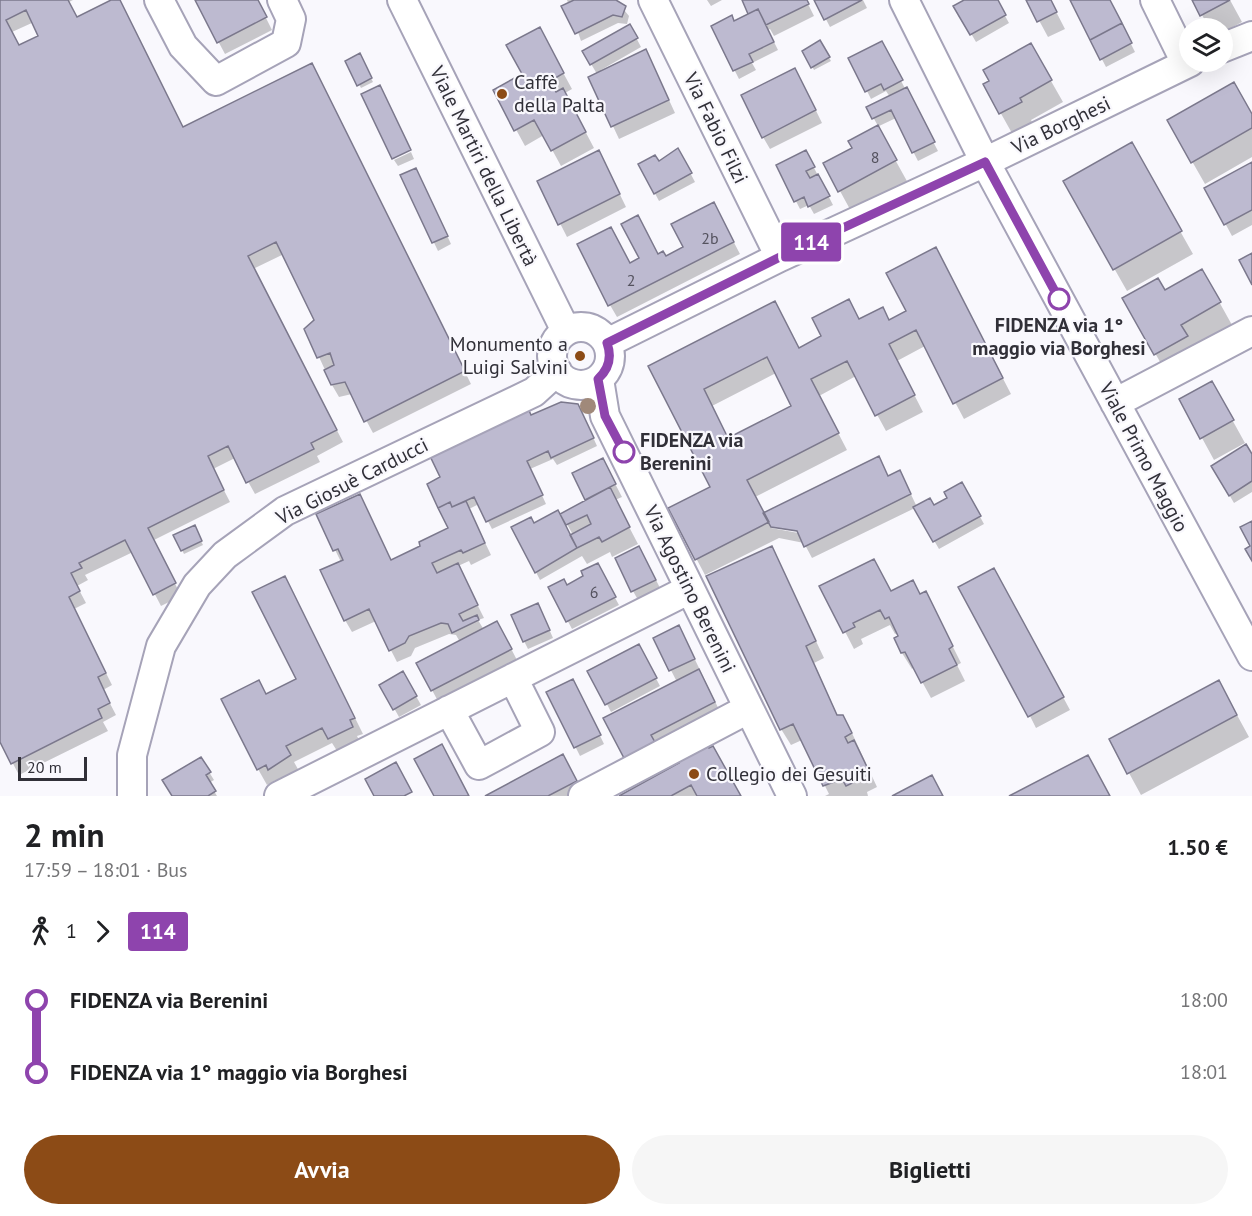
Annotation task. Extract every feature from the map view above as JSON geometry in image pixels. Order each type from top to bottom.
[{"type":"street","points":[[159,0],[183,46],[216,81],[286,43],[291,19],[282,0]]},
{"type":"street","name":"Viale Martiri della Libertà","points":[[402,0],[566,331]]},
{"type":"street","name":"Via Fabio Filzi","points":[[653,0],[780,257]]},
{"type":"street","name":"Viale Primo Maggio","points":[[904,0],[985,162],[1250,647]]},
{"type":"street","points":[[1155,0],[1179,45]]},
{"type":"street","points":[[1233,44],[1252,36]]},
{"type":"street","name":"Via Borghesi","points":[[607,343],[780,257],[985,162],[1179,66]]},
{"type":"street","points":[[573,328],[589,328],[603,337],[607,343],[610,358],[604,373],[590,384],[572,383],[557,371],[553,363],[554,345],[566,331],[573,328]]},
{"type":"street","points":[[1115,403],[1252,331]]},
{"type":"street","name":"Via Giosuè Carducci","points":[[132,796],[132,755],[161,646],[197,585],[225,555],[285,511],[534,392],[557,371]]},
{"type":"street","name":"Via Agostino Berenini","points":[[598,379],[605,416],[792,796]]},
{"type":"street","points":[[279,796],[690,589]]},
{"type":"street","points":[[449,710],[479,765],[540,732],[513,678]]},
{"type":"street","points":[[583,796],[748,709]]},
{"type":"building","points":[[0,0],[68,0],[77,17],[111,0],[120,0],[183,127],[312,63],[465,371],[364,422],[345,382],[331,385],[324,370],[334,365],[330,353],[317,358],[304,329],[314,320],[276,242],[248,256],[337,430],[311,443],[314,449],[246,483],[228,446],[208,456],[224,490],[148,528],[176,583],[153,595],[125,540],[79,563],[82,568],[71,573],[80,591],[69,597],[106,673],[98,677],[110,703],[98,709],[102,718],[11,764],[0,742]],"holes":[[[26,10],[38,36],[19,45],[6,20]]]},
{"type":"building","points":[[195,0],[258,0],[267,17],[217,43]]},
{"type":"building","points":[[574,0],[616,0],[626,6],[622,17],[613,15],[575,34],[561,6]]},
{"type":"building","points":[[742,0],[807,0],[809,4],[766,25],[758,9],[748,14]]},
{"type":"building","points":[[814,0],[862,0],[824,20]]},
{"type":"building","points":[[964,0],[998,0],[1006,15],[970,35],[953,6]]},
{"type":"building","points":[[1026,0],[1051,0],[1057,12],[1037,22]]},
{"type":"building","points":[[1070,0],[1110,0],[1122,23],[1090,40]]},
{"type":"building","points":[[1192,0],[1230,0],[1200,16]]},
{"type":"building","points":[[758,9],[774,42],[749,54],[753,62],[733,71],[711,26],[732,15],[734,21]]},
{"type":"building","points":[[1122,23],[1132,43],[1100,60],[1090,40]]},
{"type":"building","points":[[630,24],[638,38],[590,65],[582,51]]},
{"type":"building","points":[[540,27],[564,73],[550,81],[556,92],[563,88],[586,132],[551,151],[534,120],[514,131],[493,90],[522,74],[506,45]]},
{"type":"building","points":[[820,40],[830,57],[811,68],[802,51]]},
{"type":"building","points":[[882,41],[903,80],[884,90],[881,84],[865,92],[848,58]]},
{"type":"building","points":[[1031,43],[1052,80],[1020,98],[1022,102],[999,114],[983,84],[989,81],[983,70]]},
{"type":"building","points":[[646,49],[669,100],[611,127],[588,77]]},
{"type":"building","points":[[360,53],[372,78],[357,86],[345,61]]},
{"type":"building","points":[[795,68],[816,110],[762,138],[741,95]]},
{"type":"building","points":[[1234,82],[1252,114],[1252,128],[1191,163],[1167,120]]},
{"type":"building","points":[[380,85],[411,150],[392,159],[361,94]]},
{"type":"building","points":[[907,87],[935,142],[912,153],[891,110],[872,119],[866,107]]},
{"type":"building","points":[[878,125],[897,160],[838,192],[823,163],[852,148],[848,141]]},
{"type":"building","points":[[1132,142],[1182,231],[1113,270],[1063,181]]},
{"type":"building","points":[[678,148],[692,173],[654,194],[638,164],[655,155],[659,161]]},
{"type":"building","points":[[599,150],[620,194],[558,225],[537,181]]},
{"type":"building","points":[[806,150],[815,167],[806,171],[810,178],[818,174],[830,196],[808,207],[804,197],[794,202],[776,165]]},
{"type":"building","points":[[1252,162],[1252,210],[1224,225],[1204,188]]},
{"type":"building","points":[[416,168],[448,236],[432,243],[400,175]]},
{"type":"building","points":[[714,202],[734,242],[608,306],[577,244],[611,227],[630,263],[639,258],[621,224],[638,215],[658,254],[663,251],[666,256],[683,247],[671,224]]},
{"type":"building","points":[[936,247],[1003,378],[953,404],[916,330],[889,344],[915,395],[875,416],[847,361],[811,379],[839,433],[747,480],[769,522],[695,560],[668,508],[710,487],[648,366],[775,301],[799,348],[821,336],[812,318],[849,299],[859,319],[883,307],[889,320],[906,311],[886,273]],"holes":[[[767,357],[791,406],[728,438],[704,389]]]},
{"type":"building","points":[[1252,253],[1252,285],[1239,260]]},
{"type":"building","points":[[1202,269],[1221,302],[1181,325],[1188,336],[1154,355],[1122,298],[1158,278],[1165,290]]},
{"type":"building","points":[[1212,381],[1234,420],[1200,439],[1179,399]]},
{"type":"building","points":[[561,402],[578,404],[594,438],[551,458],[548,451],[527,461],[543,495],[486,522],[474,497],[452,507],[450,502],[438,508],[427,484],[440,477],[429,454],[528,408],[531,415]]},
{"type":"building","points":[[1246,444],[1252,454],[1252,481],[1229,496],[1211,466]]},
{"type":"building","points":[[879,456],[888,476],[900,470],[911,494],[804,547],[797,531],[771,527],[763,513]]},
{"type":"building","points":[[603,458],[616,484],[585,500],[572,473]]},
{"type":"building","points":[[962,482],[981,516],[933,542],[913,507],[930,498],[934,505],[947,498],[944,492]]},
{"type":"building","points":[[610,487],[630,527],[602,542],[599,537],[577,548],[570,535],[591,524],[587,515],[566,525],[560,514]]},
{"type":"building","points":[[360,494],[391,560],[420,546],[419,542],[448,528],[438,508],[450,502],[452,507],[466,501],[485,543],[463,553],[461,550],[432,563],[437,573],[458,563],[478,605],[459,614],[463,621],[477,615],[479,620],[452,633],[448,624],[441,623],[409,636],[405,643],[389,651],[369,609],[344,621],[320,570],[343,560],[338,549],[333,551],[316,514]]},
{"type":"building","points":[[558,510],[577,548],[535,573],[511,527],[531,517],[534,523]]},
{"type":"building","points":[[1252,521],[1252,561],[1245,549],[1250,546],[1240,527]]},
{"type":"building","points":[[195,525],[202,541],[181,551],[173,535]]},
{"type":"building","points":[[639,546],[656,580],[631,592],[615,558]]},
{"type":"building","points":[[772,546],[816,641],[806,646],[837,715],[843,715],[852,733],[845,737],[848,743],[854,740],[869,771],[859,775],[861,779],[846,786],[842,779],[823,786],[793,724],[780,730],[706,576]]},
{"type":"building","points":[[874,559],[891,591],[913,580],[920,594],[926,591],[953,646],[949,649],[957,665],[921,683],[905,652],[901,653],[894,638],[898,636],[889,617],[885,619],[880,610],[853,623],[855,627],[843,633],[819,586]]},
{"type":"building","points":[[598,563],[616,597],[566,622],[548,587],[564,579],[567,585],[583,576],[581,571]]},
{"type":"building","points":[[994,568],[1064,697],[1028,717],[958,587]]},
{"type":"building","points":[[285,576],[355,718],[350,720],[353,727],[328,739],[322,728],[286,746],[291,755],[268,770],[266,765],[257,770],[221,699],[259,680],[266,694],[296,679],[252,592]]},
{"type":"building","points":[[538,603],[550,630],[523,642],[511,615]]},
{"type":"building","points":[[497,621],[512,649],[431,691],[416,663]]},
{"type":"building","points":[[679,625],[695,659],[669,671],[653,638]]},
{"type":"building","points":[[639,644],[657,678],[605,705],[587,671]]},
{"type":"building","points":[[699,669],[715,702],[651,735],[656,744],[625,760],[603,718]]},
{"type":"building","points":[[403,671],[417,696],[393,710],[379,685]]},
{"type":"building","points":[[573,679],[601,735],[574,748],[546,692]]},
{"type":"building","points":[[1219,680],[1237,715],[1127,774],[1109,739]]},
{"type":"building","name":"Collegio dei Gesuiti","points":[[703,738],[709,748],[713,746],[741,796],[697,796],[691,785],[671,796],[619,796],[679,763],[674,754]]},
{"type":"building","points":[[442,744],[469,796],[434,796],[414,759]]},
{"type":"building","points":[[563,754],[577,781],[548,796],[485,796]]},
{"type":"building","points":[[1088,755],[1110,796],[1009,796]]},
{"type":"building","points":[[201,757],[211,772],[206,775],[216,791],[208,796],[172,796],[162,780]]},
{"type":"building","points":[[396,762],[412,792],[404,796],[374,796],[365,779]]},
{"type":"building","points":[[932,775],[943,796],[892,796]]},
{"type":"bus line","name":"114","points":[[624,452],[605,416],[598,379],[608,366],[610,351],[607,343],[780,257],[985,162],[1059,299]]},
{"type":"place","name":"Caffè della Palta","points":[[502,94]]},
{"type":"place","name":"FIDENZA via 1° maggio via Borghesi","points":[[1059,299]]},
{"type":"place","name":"Monumento a Luigi Salvini","points":[[580,356]]},
{"type":"place","name":"FIDENZA via Berenini","points":[[624,452]]},
{"type":"place","name":"Collegio dei Gesuiti","points":[[694,774]]}]
